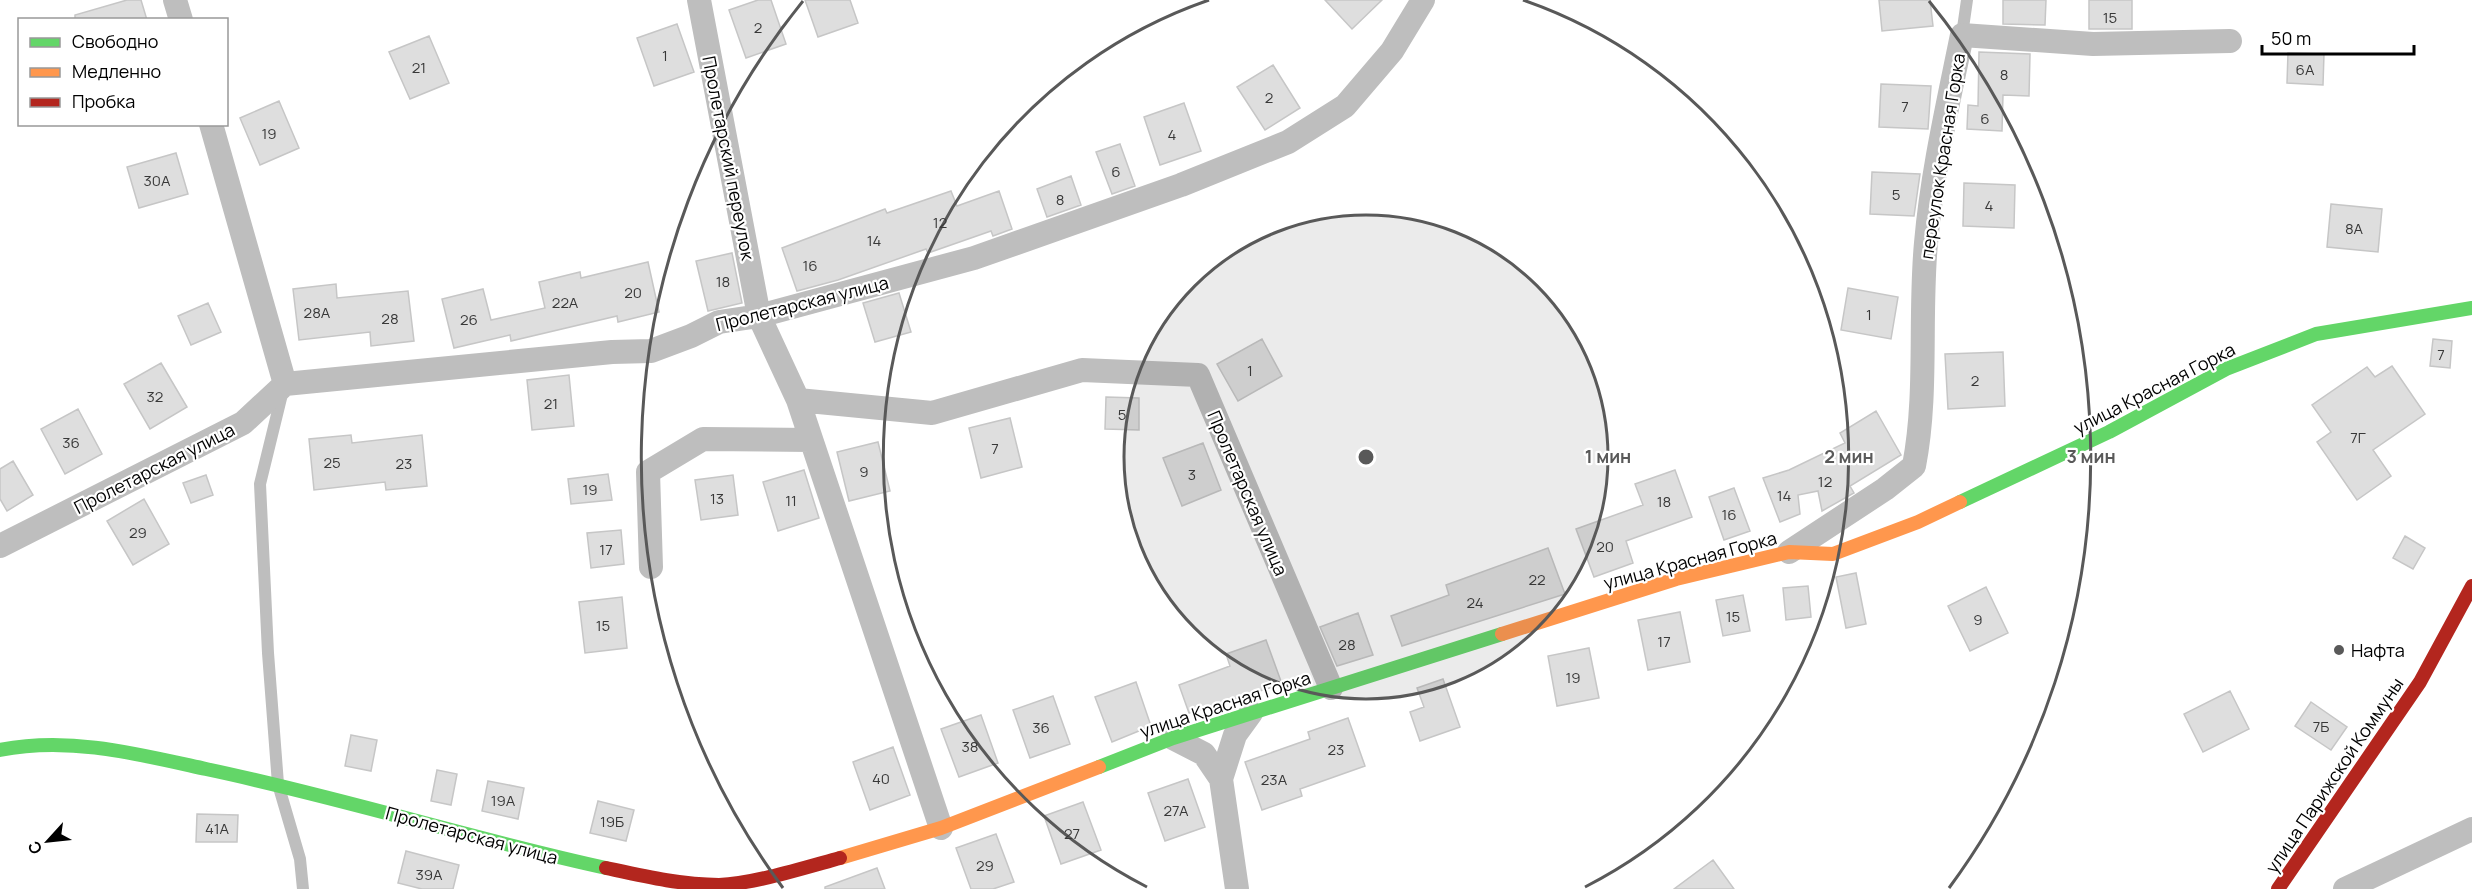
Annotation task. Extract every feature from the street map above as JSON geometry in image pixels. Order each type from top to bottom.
[{"type":"street","points":[[176,0],[180,18]]},
{"type":"street","name":"Пролетарский переулок","points":[[699,0],[759,316],[798,400],[941,828]]},
{"type":"street","name":"Пролетарская улица","points":[[0,546],[243,423],[285,384],[612,352],[651,351],[691,336],[718,322],[759,316],[974,258],[1181,185],[1288,141],[1345,106],[1392,51],[1424,0]]},
{"type":"street","name":"переулок Красная Горка","points":[[1790,552],[1885,489],[1914,466],[1920,433],[1926,242],[1941,137],[1962,35],[2093,44],[2230,41]]},
{"type":"street","points":[[212,126],[285,384]]},
{"type":"street","name":"улица Красная Горка","points":[[941,828],[1173,738],[1676,579],[1790,552],[1833,554],[1918,522],[2109,432],[2226,369],[2316,334],[2472,308]]},
{"type":"street","name":"Пролетарская улица","points":[[798,400],[932,413],[1082,370],[1198,375],[1331,688]]},
{"type":"street","points":[[651,567],[648,472],[703,439],[810,440]]},
{"type":"street","name":"улица Парижской Коммуны","points":[[2278,889],[2420,682],[2472,586]]},
{"type":"street","points":[[1237,889],[1221,778],[1235,735],[1251,713]]},
{"type":"street","points":[[1173,738],[1204,754],[1221,778]]},
{"type":"street","name":"Пролетарская улица","points":[[0,750],[28,744],[108,748],[278,784],[578,862],[664,881],[698,884],[721,885],[798,870],[941,828]]},
{"type":"street","points":[[2345,889],[2472,829]]},
{"type":"lane","points":[[1962,35],[1967,0]]},
{"type":"lane","points":[[285,384],[260,484],[268,653],[278,784],[300,859],[303,889]]},
{"type":"building","points":[[127,0],[141,0],[146,18],[75,18],[75,15]]},
{"type":"building","points":[[758,0],[771,0],[786,44],[746,58],[729,10]]},
{"type":"building","points":[[805,0],[850,0],[858,23],[818,37]]},
{"type":"building","points":[[1325,0],[1382,0],[1352,29]]},
{"type":"building","points":[[1879,0],[1930,0],[1933,26],[1882,31]]},
{"type":"building","points":[[2003,0],[2046,0],[2045,25],[2003,24]]},
{"type":"building","points":[[2089,0],[2132,0],[2132,29],[2089,29]]},
{"type":"building","points":[[677,24],[694,72],[654,86],[637,38]]},
{"type":"building","points":[[429,36],[449,83],[410,99],[389,52]]},
{"type":"building","points":[[1979,52],[2030,54],[2029,96],[2003,95],[2002,131],[1967,129],[1968,105],[1978,106]]},
{"type":"building","points":[[2288,53],[2324,54],[2323,85],[2287,83]]},
{"type":"building","points":[[1273,65],[1300,108],[1265,130],[1237,87]]},
{"type":"building","points":[[1881,84],[1931,86],[1928,129],[1879,127]]},
{"type":"building","points":[[279,101],[299,148],[260,165],[240,118]]},
{"type":"building","points":[[1184,103],[1201,151],[1160,165],[1144,117]]},
{"type":"building","points":[[1120,144],[1135,186],[1112,194],[1096,152]]},
{"type":"building","points":[[176,153],[188,194],[139,208],[127,167]]},
{"type":"building","points":[[1872,172],[1920,174],[1914,216],[1870,214]]},
{"type":"building","points":[[1071,176],[1081,205],[1047,217],[1037,189]]},
{"type":"building","points":[[1964,183],[2015,185],[2014,228],[1963,226]]},
{"type":"building","points":[[951,191],[957,206],[999,191],[1012,229],[993,236],[991,231],[928,253],[926,249],[838,280],[797,291],[782,248],[885,209],[887,213]]},
{"type":"building","points":[[2331,204],[2382,209],[2378,252],[2327,247]]},
{"type":"building","points":[[732,253],[742,303],[708,311],[696,261]]},
{"type":"building","points":[[648,262],[659,312],[618,322],[617,316],[511,341],[510,335],[454,348],[442,299],[483,289],[491,320],[545,308],[539,282],[580,272],[581,278]]},
{"type":"building","points":[[336,284],[337,298],[408,291],[414,341],[371,346],[370,332],[299,340],[293,289]]},
{"type":"building","points":[[1848,288],[1898,297],[1891,339],[1841,330]]},
{"type":"building","points":[[899,293],[911,332],[875,342],[863,303]]},
{"type":"building","points":[[208,303],[221,332],[191,345],[178,316]]},
{"type":"building","points":[[1262,339],[1282,376],[1238,401],[1217,364]]},
{"type":"building","points":[[2433,339],[2452,341],[2450,368],[2430,366]]},
{"type":"building","points":[[2003,352],[2005,406],[1948,409],[1945,354]]},
{"type":"building","points":[[161,363],[187,407],[150,429],[124,384]]},
{"type":"building","points":[[2392,366],[2425,414],[2373,450],[2391,476],[2357,500],[2317,442],[2331,432],[2312,405],[2367,367],[2375,377]]},
{"type":"building","points":[[569,375],[574,426],[532,430],[527,380]]},
{"type":"building","points":[[1106,397],[1139,398],[1139,430],[1105,429]]},
{"type":"building","points":[[78,409],[102,454],[65,474],[41,429]]},
{"type":"building","points":[[1876,411],[1901,455],[1850,486],[1854,493],[1822,511],[1818,491],[1798,495],[1800,514],[1780,522],[1763,478],[1789,470],[1845,443],[1840,433]]},
{"type":"building","points":[[1010,418],[1022,467],[981,478],[969,428]]},
{"type":"building","points":[[351,435],[352,443],[422,435],[427,486],[386,490],[385,482],[314,490],[309,439]]},
{"type":"building","points":[[878,442],[890,491],[849,501],[837,452]]},
{"type":"building","points":[[1203,443],[1221,490],[1182,506],[1163,458]]},
{"type":"building","points":[[13,461],[33,495],[7,511],[0,499],[0,469]]},
{"type":"building","points":[[804,470],[819,518],[778,531],[763,482]]},
{"type":"building","points":[[1675,470],[1692,517],[1626,541],[1633,563],[1594,577],[1576,529],[1643,505],[1635,484]]},
{"type":"building","points":[[608,474],[612,500],[571,504],[568,479]]},
{"type":"building","points":[[206,475],[213,495],[191,503],[183,483]]},
{"type":"building","points":[[733,475],[738,515],[701,520],[695,480]]},
{"type":"building","points":[[1734,488],[1750,531],[1724,540],[1709,497]]},
{"type":"building","points":[[144,499],[169,544],[133,565],[107,521]]},
{"type":"building","points":[[621,530],[624,564],[591,568],[587,533]]},
{"type":"building","points":[[2405,536],[2425,548],[2413,569],[2393,558]]},
{"type":"building","points":[[1548,548],[1565,594],[1402,646],[1391,616],[1449,595],[1446,585]]},
{"type":"building","points":[[1856,573],[1866,624],[1846,628],[1836,577]]},
{"type":"building","points":[[1808,586],[1811,617],[1786,620],[1783,588]]},
{"type":"building","points":[[1986,587],[2008,633],[1970,651],[1948,606]]},
{"type":"building","points":[[1743,595],[1750,631],[1723,636],[1716,600]]},
{"type":"building","points":[[622,597],[627,648],[585,653],[579,602]]},
{"type":"building","points":[[1680,612],[1690,662],[1648,670],[1638,620]]},
{"type":"building","points":[[1358,613],[1373,655],[1337,666],[1320,627]]},
{"type":"building","points":[[1266,640],[1282,684],[1189,713],[1179,685],[1230,666],[1226,654]]},
{"type":"building","points":[[1589,648],[1599,698],[1557,706],[1548,656]]},
{"type":"building","points":[[1443,679],[1460,727],[1420,741],[1410,712],[1424,707],[1417,688]]},
{"type":"building","points":[[1136,682],[1151,726],[1112,742],[1095,697]]},
{"type":"building","points":[[2230,691],[2249,729],[2203,752],[2184,714]]},
{"type":"building","points":[[1053,696],[1070,744],[1030,758],[1013,710]]},
{"type":"building","points":[[2311,702],[2347,727],[2331,750],[2295,726]]},
{"type":"building","points":[[981,715],[998,763],[959,777],[941,729]]},
{"type":"building","points":[[1348,718],[1365,766],[1300,789],[1302,796],[1262,810],[1245,762],[1310,739],[1308,732]]},
{"type":"building","points":[[351,735],[377,740],[371,771],[345,766]]},
{"type":"building","points":[[893,747],[910,795],[870,810],[853,762]]},
{"type":"building","points":[[437,770],[457,774],[451,805],[431,801]]},
{"type":"building","points":[[1188,779],[1205,827],[1165,841],[1148,793]]},
{"type":"building","points":[[488,781],[524,788],[518,819],[482,811]]},
{"type":"building","points":[[598,801],[634,810],[626,841],[590,833]]},
{"type":"building","points":[[1083,802],[1101,850],[1061,864],[1044,816]]},
{"type":"building","points":[[197,814],[238,815],[237,842],[196,842]]},
{"type":"building","points":[[996,834],[1014,882],[993,889],[971,889],[956,848]]},
{"type":"building","points":[[406,851],[459,865],[453,889],[422,889],[398,883]]},
{"type":"building","points":[[1713,860],[1734,889],[1674,889]]},
{"type":"building","points":[[877,868],[885,889],[825,889],[825,887]]},
{"type":"traffic: fast","points":[[1960,502],[2109,432],[2226,369],[2316,334],[2472,308]]},
{"type":"traffic: fast","points":[[1099,767],[1173,738],[1502,634]]},
{"type":"traffic: fast","points":[[0,750],[26,746],[78,746],[155,758],[256,780],[606,868]]},
{"type":"traffic: slow","points":[[1502,634],[1676,579],[1789,552],[1833,554],[1918,522],[1960,502]]},
{"type":"traffic: slow","points":[[840,858],[941,828],[1099,767]]},
{"type":"traffic: jam","points":[[2278,889],[2420,682],[2472,586]]},
{"type":"traffic: jam","points":[[606,868],[676,882],[719,885],[764,878],[840,858]]},
{"type":"place","name":"Нафта","points":[[2339,650]]}]
